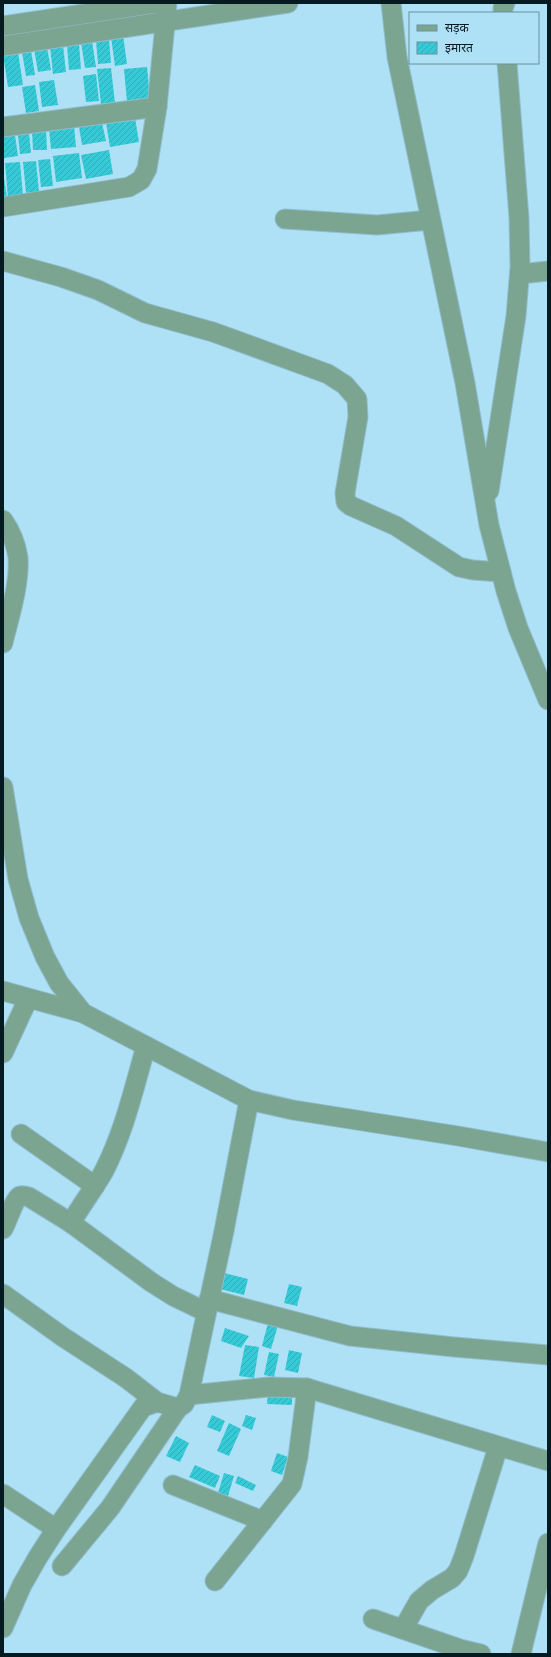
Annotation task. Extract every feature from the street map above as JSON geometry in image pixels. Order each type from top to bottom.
[{"type":"street","points":[[3,26],[156,3]]},
{"type":"street","points":[[3,207],[129,187],[141,180],[147,169],[157,107],[167,3]]},
{"type":"street","points":[[3,46],[288,3]]},
{"type":"street","points":[[391,3],[397,57],[465,383],[487,508],[501,572],[518,628],[548,700]]},
{"type":"street","points":[[487,508],[504,405],[520,274],[519,218],[507,64]]},
{"type":"street","points":[[3,127],[157,107]]},
{"type":"street","points":[[285,219],[371,225],[430,220]]},
{"type":"street","points":[[3,261],[68,279],[98,290],[145,313],[213,332],[328,374],[345,385],[357,399],[358,404],[358,417],[345,493],[346,502],[351,506],[400,529],[435,553],[459,567],[473,570],[501,572]]},
{"type":"street","points":[[520,274],[548,271]]},
{"type":"street","points":[[3,520],[18,557],[17,578],[3,643]]},
{"type":"street","points":[[3,787],[18,879],[29,918],[45,956],[59,983],[83,1013]]},
{"type":"street","points":[[3,991],[83,1013],[249,1100],[293,1110],[548,1152]]},
{"type":"street","points":[[3,1053],[28,999]]},
{"type":"street","points":[[71,1222],[95,1186],[111,1156],[125,1120],[146,1046]]},
{"type":"street","points":[[62,1566],[110,1508],[183,1401],[208,1305],[224,1232],[249,1100]]},
{"type":"street","points":[[21,1134],[95,1186]]},
{"type":"street","points":[[3,1229],[9,1219],[15,1200],[19,1196],[25,1195],[71,1222],[151,1282],[173,1296],[350,1336],[548,1355]]},
{"type":"street","points":[[3,1294],[126,1378],[157,1402]]},
{"type":"street","points":[[3,1628],[22,1585],[56,1529],[143,1406],[157,1402],[183,1401],[269,1387],[307,1388],[548,1461]]},
{"type":"street","points":[[215,1581],[292,1484],[298,1457],[307,1388]]},
{"type":"street","points":[[403,1629],[419,1601],[432,1590],[452,1578],[458,1571],[498,1447]]},
{"type":"street","points":[[173,1485],[263,1521]]},
{"type":"street","points":[[3,1494],[56,1529]]},
{"type":"street","points":[[521,1654],[548,1543]]},
{"type":"street","points":[[373,1619],[460,1649],[481,1654]]},
{"type":"building","points":[[123,35],[127,64],[115,66],[111,37]]},
{"type":"building","points":[[109,40],[111,63],[98,64],[96,41]]},
{"type":"building","points":[[92,41],[96,67],[85,68],[81,42]]},
{"type":"building","points":[[79,44],[81,69],[69,70],[67,45]]},
{"type":"building","points":[[63,45],[66,72],[53,74],[50,46]]},
{"type":"building","points":[[47,47],[51,70],[38,72],[34,49]]},
{"type":"building","points":[[31,50],[35,75],[26,76],[22,52]]},
{"type":"building","points":[[18,52],[23,85],[8,87],[3,54]]},
{"type":"building","points":[[147,67],[150,99],[127,102],[124,69]]},
{"type":"building","points":[[111,68],[115,103],[101,104],[97,69]]},
{"type":"building","points":[[96,74],[99,101],[86,102],[83,76]]},
{"type":"building","points":[[54,80],[58,105],[42,107],[39,82]]},
{"type":"building","points":[[35,85],[39,111],[26,113],[22,87]]},
{"type":"building","points":[[135,118],[139,142],[110,147],[106,123]]},
{"type":"building","points":[[102,123],[106,141],[82,145],[79,127]]},
{"type":"building","points":[[74,126],[76,147],[51,149],[49,129]]},
{"type":"building","points":[[46,130],[47,150],[33,150],[32,131]]},
{"type":"building","points":[[29,133],[31,153],[20,154],[18,135]]},
{"type":"building","points":[[15,135],[18,156],[4,158],[3,136]]},
{"type":"building","points":[[109,150],[113,174],[86,179],[81,155]]},
{"type":"building","points":[[79,153],[82,178],[56,182],[53,156]]},
{"type":"building","points":[[50,159],[53,186],[41,187],[38,160]]},
{"type":"building","points":[[36,161],[39,192],[26,193],[23,162]]},
{"type":"building","points":[[20,162],[23,196],[8,198],[5,163]]},
{"type":"building","points":[[3,171],[7,197],[3,198]]},
{"type":"building","points":[[220,1272],[248,1279],[244,1295],[216,1288]]},
{"type":"building","points":[[289,1284],[302,1287],[297,1306],[284,1303]]},
{"type":"building","points":[[269,1319],[279,1322],[271,1349],[262,1346]]},
{"type":"building","points":[[225,1328],[249,1336],[241,1348],[221,1341]]},
{"type":"building","points":[[245,1345],[259,1347],[254,1378],[239,1376]]},
{"type":"building","points":[[289,1350],[302,1353],[298,1373],[285,1370]]},
{"type":"building","points":[[269,1352],[279,1354],[274,1377],[264,1375]]},
{"type":"building","points":[[268,1393],[292,1394],[292,1405],[267,1404]]},
{"type":"building","points":[[212,1415],[225,1421],[220,1432],[207,1427]]},
{"type":"building","points":[[246,1415],[256,1418],[252,1430],[242,1426]]},
{"type":"building","points":[[229,1423],[241,1429],[229,1456],[217,1451]]},
{"type":"building","points":[[176,1436],[189,1443],[180,1462],[166,1456]]},
{"type":"building","points":[[277,1453],[288,1457],[282,1475],[271,1471]]},
{"type":"building","points":[[195,1465],[220,1476],[215,1488],[189,1477]]},
{"type":"building","points":[[224,1473],[234,1476],[228,1496],[218,1493]]},
{"type":"building","points":[[238,1476],[256,1485],[253,1491],[235,1483]]}]
